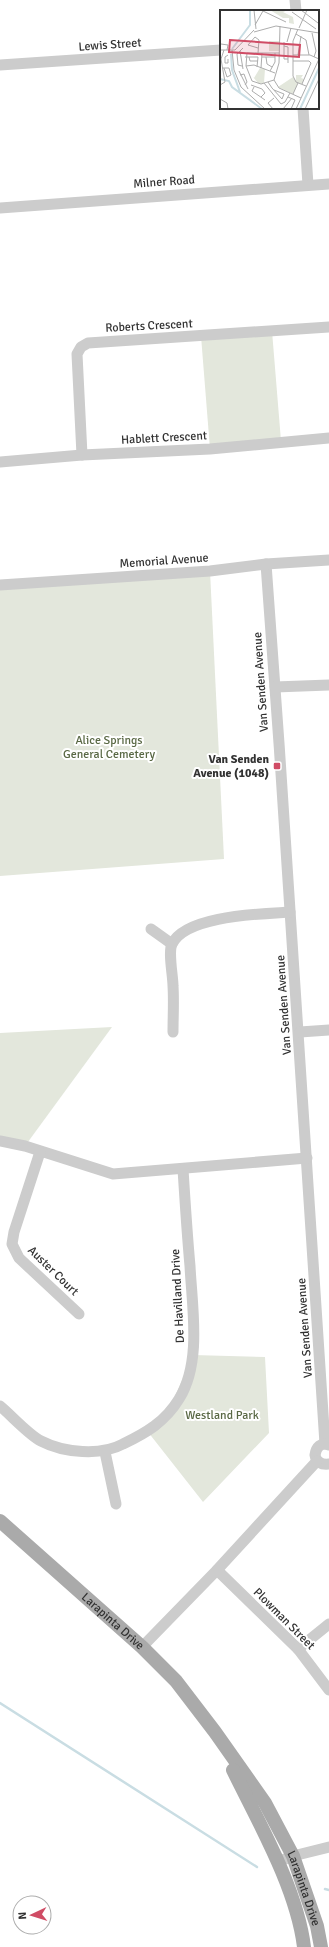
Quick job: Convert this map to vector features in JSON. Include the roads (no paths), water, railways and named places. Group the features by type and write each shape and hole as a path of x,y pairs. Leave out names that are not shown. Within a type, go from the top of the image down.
{"main road":[{"name":"Larapinta Drive","path":"0,1521 142,1647 176,1681 215,1732 265,1803 293,1856 316,1926 321,1947"},
{"name":"Larapinta Drive","path":"215,1732 278,1862 303,1935 304,1947"}],"street":[{"path":"295,0 296,10"},
{"name":"Lewis Street","path":"0,65 220,50"},
{"path":"303,109 308,185"},
{"name":"Milner Road","path":"0,208 329,184"},
{"name":"Roberts Crescent","path":"82,455 77,354 81,347 88,343 329,327"},
{"name":"Hablett Crescent","path":"0,462 82,455 210,448 329,438"},
{"name":"Memorial Avenue","path":"0,585 210,571 266,564 329,560"},
{"name":"Van Senden Avenue","path":"266,564 290,912 300,1032 306,1158 327,1444"},
{"path":"275,687 329,685"},
{"path":"173,1032 172,944 180,935 196,926 227,917 290,912"},
{"path":"151,929 172,944"},
{"path":"300,1032 329,1030"},
{"path":"0,1140 113,1174 306,1158"},
{"name":"Auster Court","path":"40,1152 14,1232 12,1244 19,1258 79,1314"},
{"name":"De Havilland Drive","path":"0,1406 40,1441 58,1448 89,1452 105,1452 116,1448 148,1432 166,1417 179,1399 193,1355 194,1324 183,1169"},
{"path":"327,1444 321,1444 315,1450 314,1455 317,1461 324,1464 329,1464"},
{"path":"105,1452 116,1504"},
{"path":"142,1647 217,1570 317,1461"},
{"name":"Plowman Street","path":"217,1570 298,1649 329,1690"},
{"path":"298,1649 329,1624"},
{"path":"278,1862 293,1856 329,1847"}],"waterway":[{"path":"0,1703 257,1867"},
{"path":"325,1889 329,1890"}],"place":[{"name":"Van Senden Avenue (1048)","path":"277,766"}],"park label":[{"name":"Alice Springs General Cemetery","path":"109,747"},
{"name":"Westland Park","path":"222,1415"}]}
